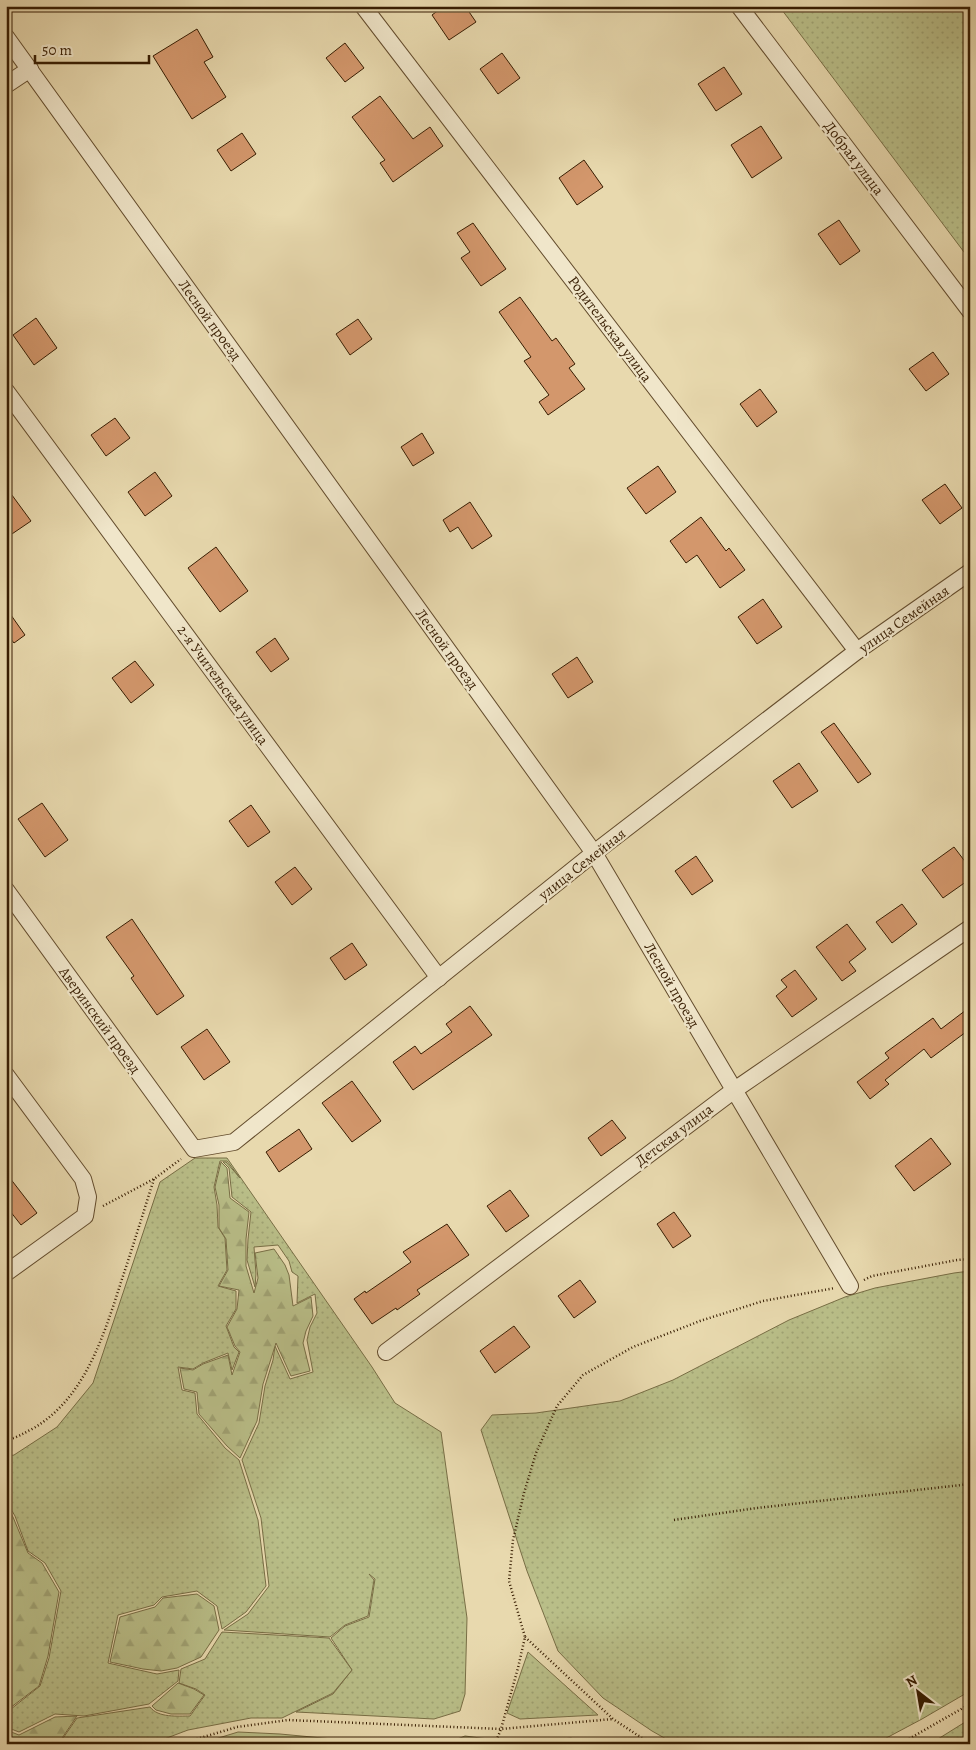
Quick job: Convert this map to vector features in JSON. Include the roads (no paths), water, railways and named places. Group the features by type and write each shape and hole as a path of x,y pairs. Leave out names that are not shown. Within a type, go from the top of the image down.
{"street":[{"name":"Родительская улица","path":"363,6 857,651"},
{"name":"Добрая улица","path":"739,6 970,311"},
{"name":"Лесной проезд","path":"6,37 594,853 850,1286"},
{"path":"6,85 30,69"},
{"name":"2-я Учительская улица","path":"6,391 439,978"},
{"name":"улица Семейная","path":"194,1148 234,1142 594,853 857,651 970,572"},
{"name":"Аверинский проезд","path":"6,890 194,1148"},
{"name":"Детская улица","path":"386,1352 733,1091 970,928"},
{"path":"6,1075 83,1178 88,1197 85,1216 6,1274"}]}
